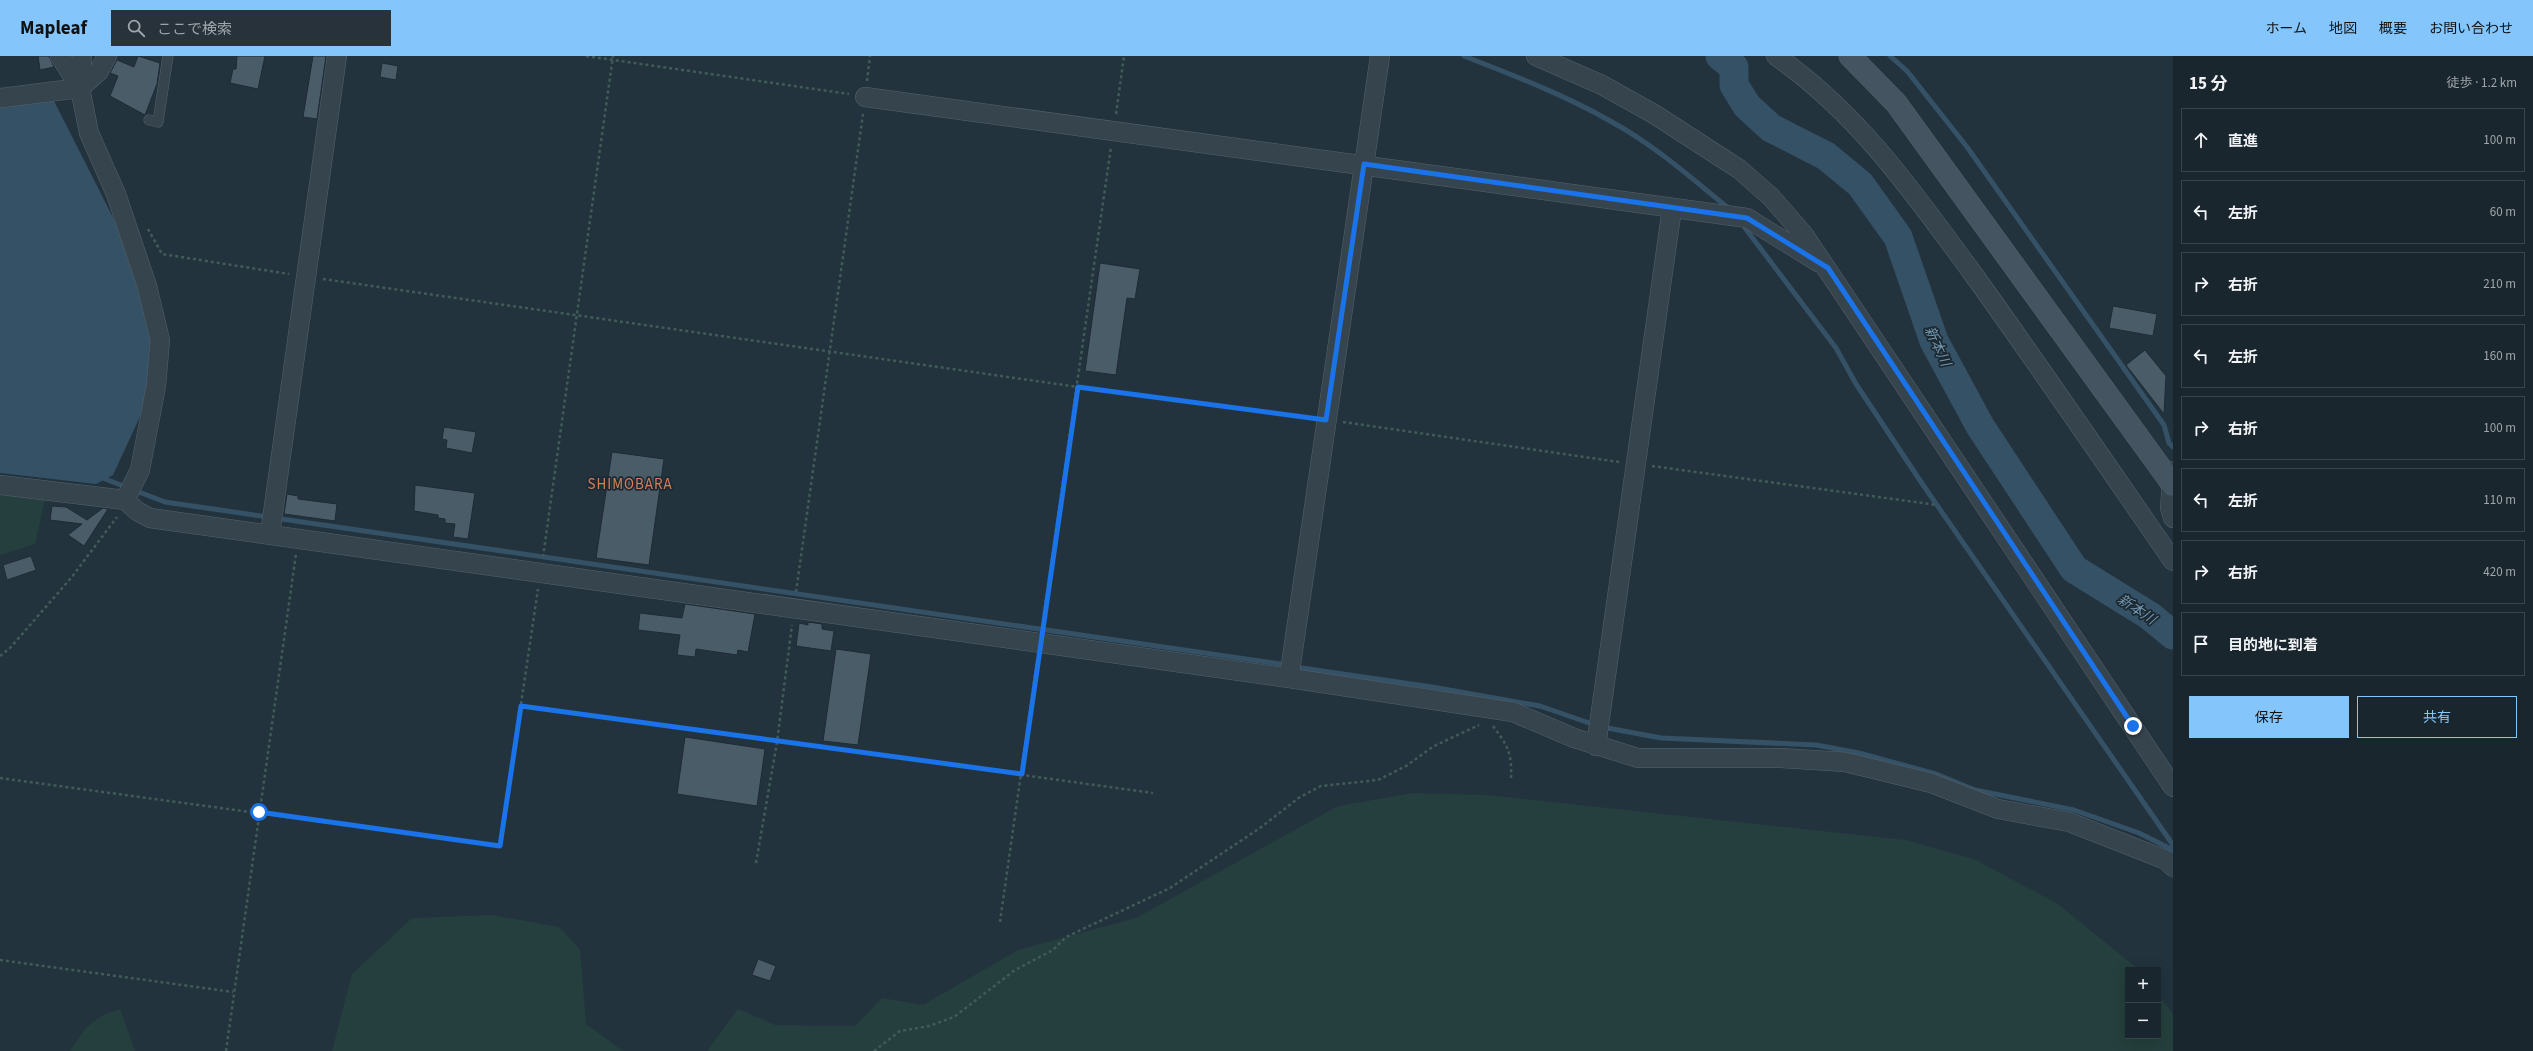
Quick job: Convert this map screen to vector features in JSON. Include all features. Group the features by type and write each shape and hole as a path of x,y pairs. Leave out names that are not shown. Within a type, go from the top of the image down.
{"street":[{"path":"60,56 80,88"},
{"path":"82,56 80,88 89,133 116,194 147,286 160,340 156,386 140,470 125,500"},
{"path":"0,98 80,88 98,71 107,56"},
{"path":"270,534 337,56"},
{"path":"1289,678 1380,56"},
{"path":"1536,56 1602,85 1654,114 1739,169 1771,198 1804,235 1828,268 2173,787"},
{"path":"1776,56 1846,112 1896,169 1988,295 2173,561"},
{"path":"1850,56 1896,103 2172,480 2170,508 2173,518"},
{"path":"865,96 1747,218 1828,268"},
{"path":"1596,746 1672,208"},
{"path":"0,485 125,500 137,511 150,518 1289,678 1486,714 1513,712 1596,746 1638,758 1781,758 1845,762 1931,783 1998,809 2069,822 2166,860 2173,867"}],"lane":[{"path":"149,120 158,122 168,56"}],"path":[{"path":"586,56 612,58 865,96"},
{"path":"756,863 777,742 870,56"},
{"path":"1000,922 1078,387 1124,56"},
{"path":"0,778 259,812 500,846 541,572 612,58"},
{"path":"146,225 162,254 306,277 576,314 1078,387 1938,505"},
{"path":"0,656 10,648 71,578 117,518 125,500"},
{"path":"226,1051 233,992 298,538"},
{"path":"521,706 1153,793"},
{"path":"874,1051 900,1031 929,1026 954,1017 1015,970 1052,950 1066,937 1170,888 1260,828 1300,797 1321,786 1378,780 1406,766 1434,746 1486,714 1508,746 1511,761 1511,778"},
{"path":"0,960 233,992"}],"green space":[{"path":"0,494 45,499 35,544 0,555"},
{"path":"1413,793 1487,795 1906,840 1974,859 2058,904 2136,967 2125,967 2125,1039 2161,1039 2161,998 2173,1014 2173,1051 707,1051 738,1009 775,1025 855,1026 882,998 923,1005 1018,950 1136,918 1338,806"},
{"path":"492,915 559,927 580,949 586,1024 623,1051 332,1051 352,974 412,918"},
{"path":"120,1009 135,1051 70,1051 90,1024 110,1012"}],"water":[{"path":"52,97 132,255 154,342 143,410 113,475 96,484 0,473 0,105"}],"building":[{"path":"38,56 49,56 54,67 40,70"},
{"path":"138,56 160,63 157,84 145,115 110,96 118,76 110,73 117,60 134,67"},
{"path":"237,56 265,56 258,89 230,83 233,69 236,69"},
{"path":"313,56 326,56 317,119 303,117"},
{"path":"382,63 398,66 396,80 380,77"},
{"path":"1100,263 1140,269 1135,299 1127,298 1116,375 1085,371"},
{"path":"2113,306 2157,314 2153,336 2109,328"},
{"path":"2145,350 2166,376 2164,414 2126,365"},
{"path":"444,427 476,432 472,453 446,448 447,440 442,439"},
{"path":"612,452 664,459 649,565 596,558"},
{"path":"415,485 475,493 468,539 453,537 455,524 445,523 445,519 438,518 438,515 414,511"},
{"path":"287,494 298,496 298,499 337,504 335,521 284,514"},
{"path":"52,506 66,507 87,520 103,508 108,509 84,546 68,535 82,524 50,520"},
{"path":"31,556 36,570 7,580 3,565"},
{"path":"685,604 755,614 748,652 738,650 737,655 696,649 695,657 677,655 680,635 638,630 640,613 682,618"},
{"path":"808,622 822,624 822,629 834,631 831,651 796,646 799,623 808,625"},
{"path":"836,649 871,654 858,745 823,741"},
{"path":"685,737 765,749 757,806 677,794"},
{"path":"758,959 776,966 770,981 752,975"}],"waterway":[{"path":"1464,56 1558,95 1612,122 1657,151 1727,207"},
{"name":"新本川","path":"1720,56 1734,67 1734,85 1747,106 1771,128 1826,156 1860,184 1898,237 1934,341 1980,426 2074,569 2150,616 2173,635"},
{"path":"1890,56 1907,71 1967,147 2164,425 2169,443 2173,447"},
{"path":"1745,228 1836,348 1856,384 1923,485 2173,845"},
{"path":"100,477 165,502 1287,665"},
{"path":"1295,667 1432,687 1540,706 1595,725"},
{"path":"1602,727 1661,738 1816,745 1859,753 1936,774 1975,790 2074,810 2139,833 2173,850"}],"district":[{"name":"SHIMOBARA","path":"630,484"}],"route":[{"path":"259,812 500,846 521,706 777,742 1022,774 1078,387 1326,420 1364,164 1747,218 1782,238 1828,268 2133,726"}]}
